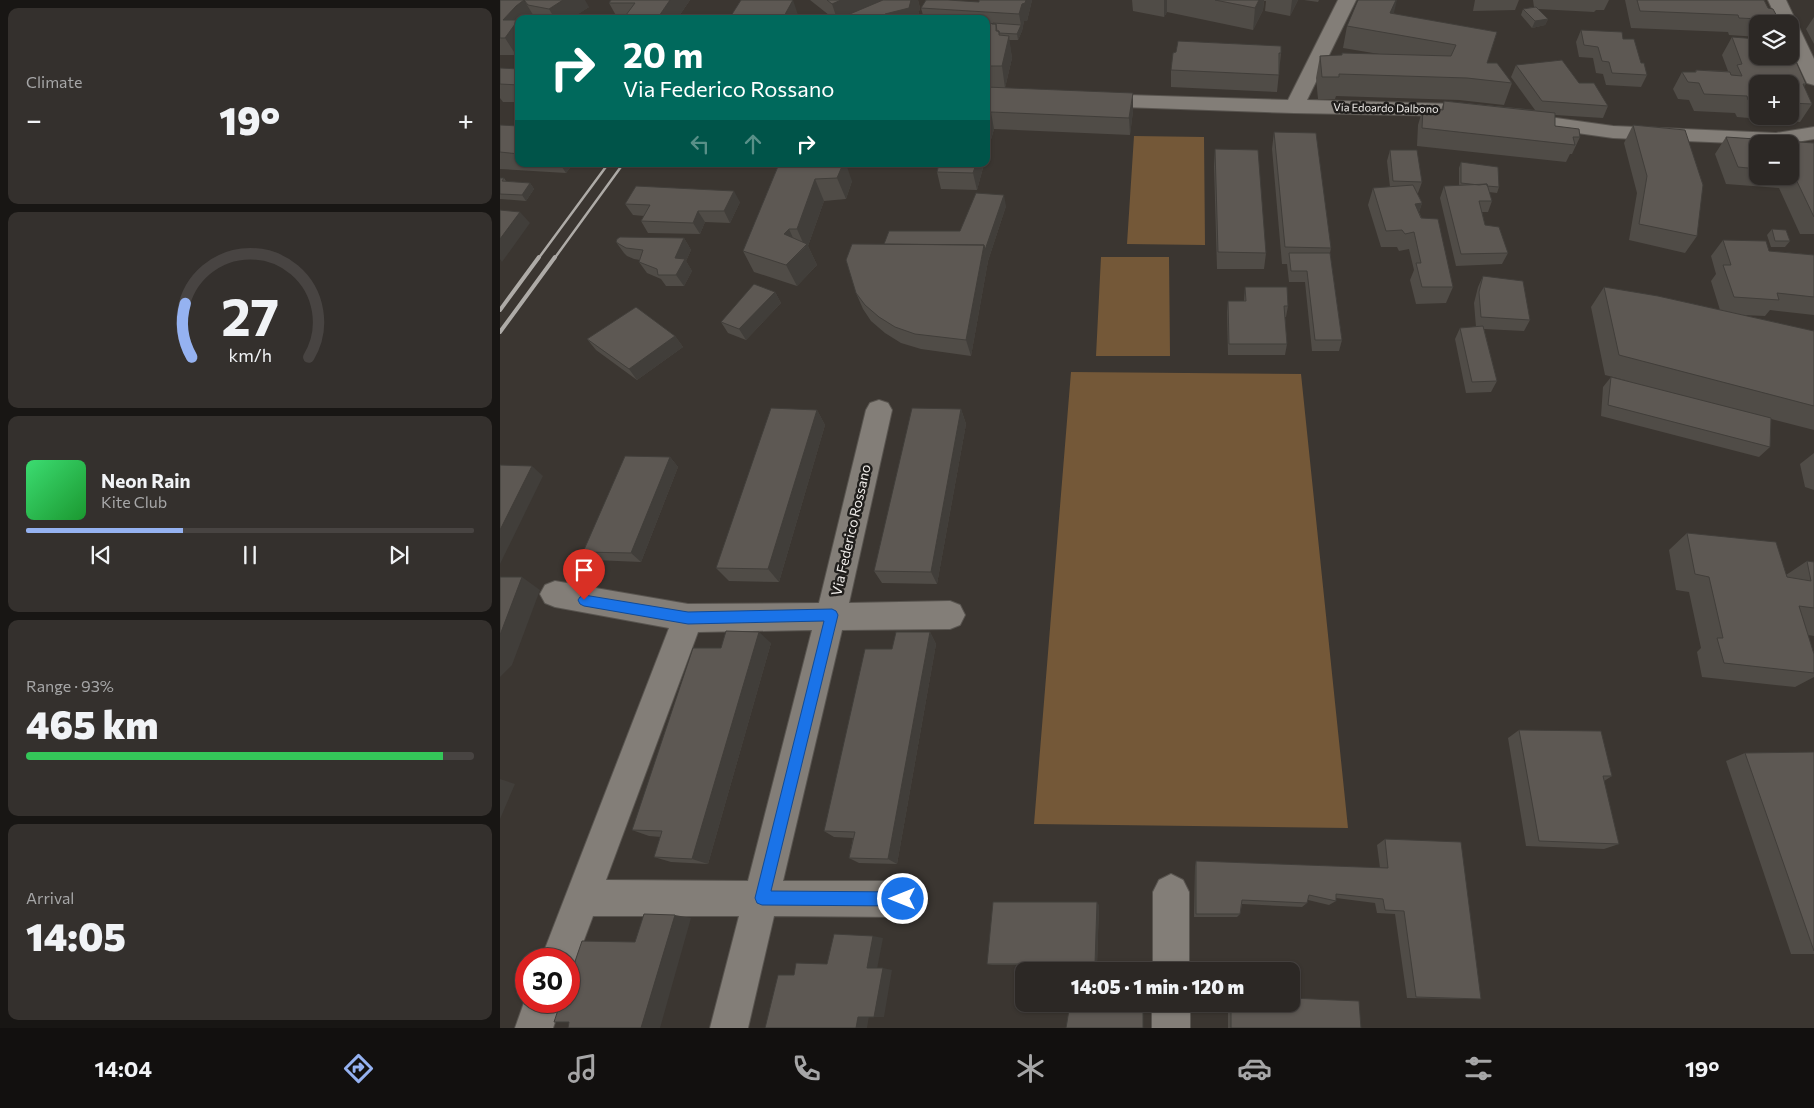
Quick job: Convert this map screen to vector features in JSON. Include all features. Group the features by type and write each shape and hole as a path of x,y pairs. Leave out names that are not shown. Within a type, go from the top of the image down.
{"street":[{"path":"1294,107 1347,0"},
{"path":"1777,0 1784,15"},
{"path":"1799,47 1814,79"},
{"name":"Via Edoardo Dalbono","path":"1076,100 1456,110 1613,132 1776,140 1814,133"},
{"name":"Via Federico Rossano","path":"729,1028 832,615 879,410"},
{"path":"555,594 688,618 950,615"},
{"path":"563,948 688,618"},
{"path":"1171,892 1171,962"},
{"path":"582,898 903,899"},
{"path":"1171,1012 1172,1028"},
{"path":"534,1028 540,1013"}],"shaded area":[{"path":"1134,136 1204,137 1205,245 1127,244"},
{"path":"1101,257 1169,257 1170,356 1096,356"},
{"path":"1071,372 1301,374 1348,828 1034,824"}],"building":[{"path":"500,0 524,0 503,20 515,20 515,24 505,38 500,38"},
{"path":"524,0 563,0 549,9 528,5"},
{"path":"611,0 670,0 660,15 626,15 635,3 609,3"},
{"path":"741,0 793,0 785,15 732,15"},
{"path":"827,0 841,0 832,4"},
{"path":"883,0 911,0 909,8 884,15 847,15"},
{"path":"926,0 979,2 979,0 1026,0 1022,4 1019,14 921,8"},
{"path":"1215,0 1259,0 1255,8"},
{"path":"1358,0 1396,0 1390,13 1497,32 1487,63 1497,63 1512,83 1467,78 1339,74 1339,77 1322,77 1320,56 1342,55 1342,53 1451,56 1456,45 1347,26"},
{"path":"1637,0 1764,0 1768,8 1773,9 1776,15 1749,15 1749,18 1739,18 1738,15 1640,11"},
{"path":"1536,7 1548,19 1535,21 1523,9"},
{"path":"990,23 996,24 996,31 999,31 999,35 1009,36 1002,66 990,66"},
{"path":"993,23 1021,25 1017,34 999,33 996,24"},
{"path":"1581,30 1622,32 1623,39 1634,39 1641,63 1644,63 1647,75 1612,73 1609,62 1602,61 1598,47 1584,45"},
{"path":"1732,37 1749,38 1749,65 1798,65 1812,104 1799,103 1799,75 1749,75 1748,100 1747,96 1704,94 1699,83 1688,82 1682,72 1696,72 1696,70 1730,72 1731,75 1742,76 1737,65 1742,64"},
{"path":"1178,41 1281,46 1281,53 1279,53 1279,75 1171,70 1173,53 1176,52"},
{"path":"1562,60 1579,83 1594,83 1608,106 1542,101 1516,65"},
{"path":"500,68 515,69 515,85 500,84"},
{"path":"990,87 1133,93 1129,118 991,112 990,115"},
{"path":"1444,101 1555,113 1555,126 1579,129 1580,137 1573,137 1575,145 1422,128 1423,108 1443,110"},
{"path":"500,125 515,126 515,154 500,152"},
{"path":"1633,125 1685,130 1703,185 1697,236 1639,224 1647,176"},
{"path":"1274,132 1316,133 1331,248 1285,247"},
{"path":"1726,137 1749,139 1749,168 1738,167"},
{"path":"1799,142 1814,143 1814,217 1799,185"},
{"path":"1215,149 1258,150 1266,253 1218,252"},
{"path":"1390,150 1417,150 1422,182 1393,181"},
{"path":"1461,162 1498,167 1499,187 1487,186 1487,184 1461,183"},
{"path":"778,167 842,167 837,178 815,179 797,229 789,229 784,234 807,244 786,265 743,251"},
{"path":"938,167 975,167 973,173 937,172"},
{"path":"500,178 504,178 502,181 530,183 522,195 500,194"},
{"path":"1487,184 1492,201 1479,201 1485,225 1499,227 1508,253 1461,254 1444,186"},
{"path":"1413,185 1422,203 1415,204 1421,218 1438,219 1453,287 1422,287 1416,263 1421,263 1414,232 1405,234 1402,230 1386,231 1373,188"},
{"path":"636,186 734,191 724,211 698,211 693,223 641,221 650,205 625,204"},
{"path":"976,193 1004,195 985,250 984,245 884,244 889,231 960,231"},
{"path":"500,210 520,212 500,239"},
{"path":"1772,229 1786,230 1790,241 1775,241"},
{"path":"620,237 684,238 675,258 685,259 676,275 658,275 657,269 639,262 643,250 626,248 616,242"},
{"path":"1723,240 1766,241 1769,251 1814,255 1814,297 1777,293 1779,300 1734,297 1723,265 1731,265"},
{"path":"852,244 984,245 966,340 915,334 895,327 879,317 865,305 856,293 846,260"},
{"path":"1289,253 1330,253 1342,340 1315,340 1307,271 1291,271"},
{"path":"1483,276 1523,281 1530,320 1481,317 1479,292"},
{"path":"754,284 775,292 739,329 721,322"},
{"path":"1245,287 1287,287 1288,306 1284,306 1287,344 1229,344 1228,301 1246,301"},
{"path":"1604,287 1658,296 1814,331 1814,406 1619,355"},
{"path":"636,307 675,336 629,369 587,339"},
{"path":"1483,326 1497,381 1472,382 1460,328"},
{"path":"1611,377 1771,418 1770,447 1608,405"},
{"path":"771,408 817,410 768,569 716,568"},
{"path":"912,408 961,409 931,572 874,571"},
{"path":"625,456 670,457 631,553 583,552"},
{"path":"500,465 532,466 500,530"},
{"path":"1687,533 1776,542 1787,577 1811,581 1807,561 1814,562 1814,608 1799,606 1814,654 1814,673 1724,663 1717,638 1723,638 1709,577 1695,574"},
{"path":"500,577 522,577 500,635"},
{"path":"726,631 759,632 692,859 654,857 662,831 632,830 693,648 721,648"},
{"path":"896,632 930,632 888,859 849,858 855,832 824,831 865,649 892,649"},
{"path":"1519,730 1601,731 1612,776 1603,776 1619,844 1539,841"},
{"path":"1814,752 1814,951 1745,753"},
{"path":"1385,839 1461,842 1481,999 1416,997 1404,911 1385,910 1383,899 1336,894 1336,901 1309,895 1307,903 1242,900 1240,914 1196,914 1196,861 1388,868"},
{"path":"993,902 1097,902 1095,962 987,964"},
{"path":"644,914 675,915 641,1028 568,1028 569,1022 554,1022 557,1013 580,1013 580,948 582,941 635,942"},
{"path":"834,934 873,936 867,968 883,968 874,1017 858,1017 856,1028 765,1028 778,975 794,975 796,963 827,964"},
{"path":"1300,998 1359,1001 1361,1028 1231,1028 1231,1012 1300,1012"},
{"path":"1069,1012 1143,1012 1143,1028 1066,1028"}],"railway":[{"path":"538,259 606,167"},
{"path":"554,259 621,167"},
{"path":"500,310 539,257"},
{"path":"500,332 555,257"}],"route":[{"path":"584,600 688,618 832,615 762,898 903,899"}]}
